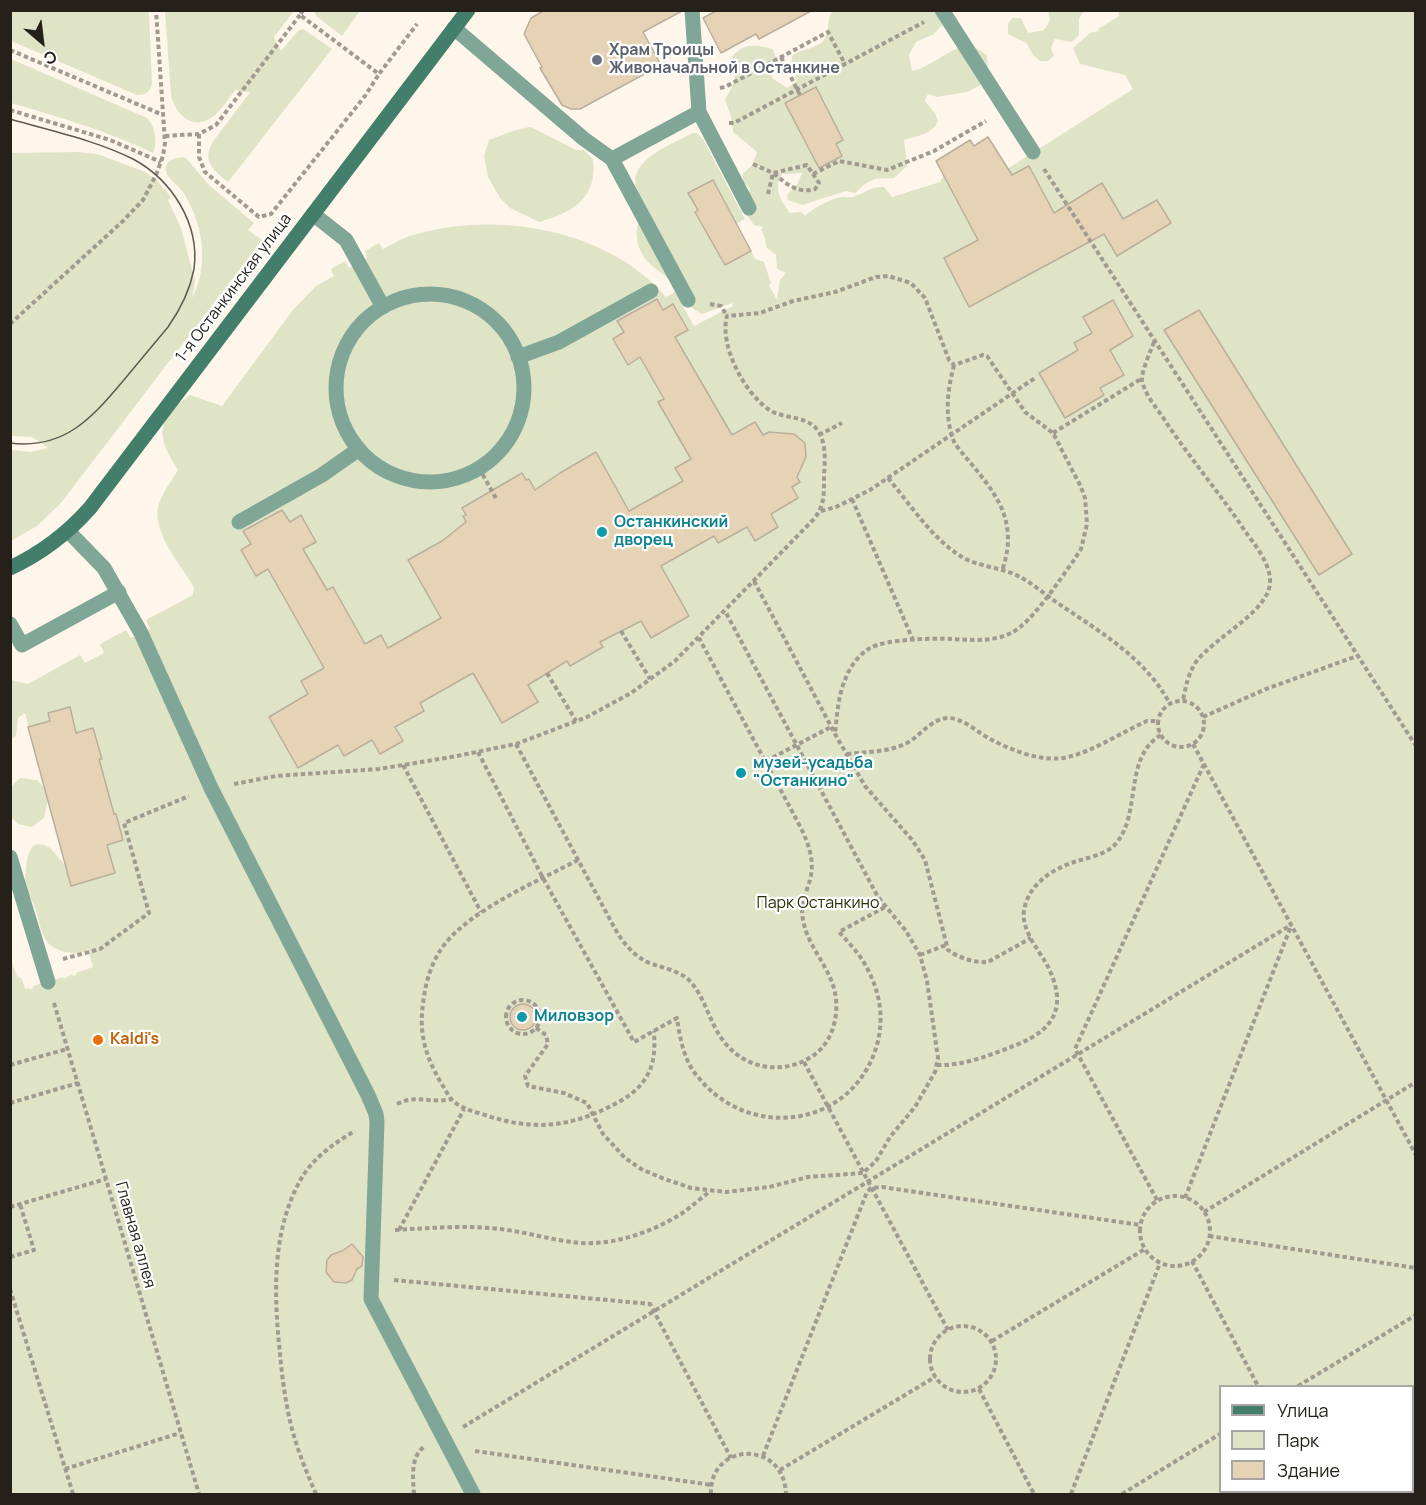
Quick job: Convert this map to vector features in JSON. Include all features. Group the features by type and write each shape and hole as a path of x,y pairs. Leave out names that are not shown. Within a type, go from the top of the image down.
{"street":[{"name":"1-я Останкинская улица","path":"10,568 41,552 68,531 97,498 468,10"}],"lane":[{"path":"692,10 701,117 749,208"},
{"path":"942,11 1034,152"},
{"path":"454,28 584,139 612,159 688,300"},
{"path":"612,159 701,117"},
{"path":"313,214 346,240 383,307"},
{"path":"518,357 559,342 651,291"},
{"path":"423,294 452,296 485,312 510,338 524,380 524,395 517,424 501,448 479,468 459,477 437,482 408,479 381,468 358,449 350,437 339,410 336,395 339,366 343,352 358,327 383,307 408,296 423,294"},
{"path":"239,522 322,475 358,449"},
{"path":"68,531 104,568 141,633 211,788 368,1095 376,1118 375,1232 371,1299 473,1494"},
{"path":"10,624 22,645 119,592"},
{"path":"10,857 48,982"}],"path":[{"path":"10,324 136,207 149,191 161,162 165,136 156,10"},
{"path":"165,136 199,135 216,125 303,10"},
{"path":"701,117 735,123 942,11"},
{"path":"300,15 379,74"},
{"path":"199,135 199,157 206,172 259,217 272,214 417,24"},
{"path":"697,90 725,87 828,32 845,64"},
{"path":"10,50 163,115"},
{"path":"781,57 800,95"},
{"path":"10,110 110,141 161,162"},
{"path":"813,174 839,161 887,170 934,152 1006,110"},
{"path":"717,147 773,173 788,185 805,192 815,189 819,183 807,165 773,173"},
{"path":"1034,152 1416,746"},
{"path":"43,966 100,949 149,913 124,823 211,788 276,776 353,772 404,765 516,744 576,721 616,702 675,662 821,511 824,502 825,457 824,445 819,435 808,423 767,409 743,381 730,355 724,327 727,316 760,313 793,301 835,292 876,277 900,279 911,283 925,298 949,360 954,365"},
{"path":"1155,341 1142,379 1146,392 1250,538 1262,557 1270,577 1267,595 1260,605 1217,640 1197,662 1187,680 1183,700"},
{"path":"835,734 844,682 856,661 871,647 913,640 941,638 980,640 1001,637 1018,629 1047,596 1081,549 1087,524 1085,498 1053,433 1025,412 987,356 983,355 954,365"},
{"path":"954,365 947,404 951,434 1003,510 1008,526 1008,542 1007,556 1002,571"},
{"path":"821,511 828,510 870,490 1035,378"},
{"path":"1053,433 1142,379"},
{"path":"819,435 842,423"},
{"path":"479,468 497,500"},
{"path":"888,478 934,534 956,554 980,566 1019,577 1100,632 1144,667 1158,683 1170,704"},
{"path":"852,499 913,640"},
{"path":"754,581 831,727 870,795 914,841 926,860 946,945 955,955 981,963 995,959 1031,938"},
{"path":"536,1028 546,1035 548,1044 525,1076 528,1086 564,1093 587,1104 598,1127 612,1145 641,1169 691,1188 710,1191 750,1190 808,1177 863,1173 876,1161 890,1137 908,1116 935,1072 938,1058 936,1042 927,981 920,955 906,931 878,897 725,611"},
{"path":"621,631 650,679"},
{"path":"516,744 621,940 641,959 677,972 687,979 701,998 723,1040 732,1050 751,1063 763,1067 790,1067 804,1062 827,1042 836,1018 836,996 833,982 810,940 802,918 812,869 807,842 699,638"},
{"path":"1203,717 1266,689 1357,656"},
{"path":"547,674 576,721"},
{"path":"1183,700 1195,705 1203,717 1204,730 1193,744 1184,747 1167,742 1161,735 1158,721 1163,710 1170,704 1183,700"},
{"path":"847,754 893,748 912,741 940,719 950,718 1009,747 1048,758 1060,758 1078,754 1147,721 1158,721"},
{"path":"766,761 831,727"},
{"path":"937,1065 951,1066 1013,1046 1042,1031 1053,1019 1057,1006 1054,979 1025,925 1024,911 1029,894 1040,880 1057,868 1106,851 1117,843 1130,813 1135,778 1140,762 1152,741 1161,735"},
{"path":"1193,744 1416,1155"},
{"path":"478,752 543,878 634,1042 677,1018 682,1047 697,1077 725,1102 741,1110 762,1117 781,1119 797,1117 828,1107 853,1088 863,1075 873,1058 878,1042 881,1025 878,995 859,955 838,932 885,907"},
{"path":"1157,1200 1075,1049 1204,764"},
{"path":"404,765 481,912"},
{"path":"578,860 481,912 445,944 435,959 425,987 422,1019 424,1047 429,1062 451,1100 464,1109 509,1123 559,1124 593,1115 626,1098 638,1088 654,1059 654,1031"},
{"path":"414,1494 414,1461 420,1449 445,1440 1291,925"},
{"path":"1185,1198 1291,925"},
{"path":"920,955 946,945"},
{"name":"Главная аллея","path":"48,982 199,1494"},
{"path":"526,1000 535,1006 540,1015 536,1028 524,1035 510,1029 505,1019 511,1004 515,1001 526,1000"},
{"path":"10,1065 67,1049"},
{"path":"804,1062 948,1330"},
{"path":"1204,1212 1416,1082"},
{"path":"10,1102 78,1083"},
{"path":"316,1494 302,1458 286,1401 276,1314 277,1256 286,1214 302,1178 328,1148 409,1099 451,1100"},
{"path":"399,1230 464,1109"},
{"path":"10,1207 106,1179"},
{"path":"763,1456 867,1192 871,1188 882,1187 1140,1225"},
{"path":"375,1232 452,1227 498,1229 582,1243 601,1242 632,1236 662,1224 681,1214 710,1191"},
{"path":"1167,1196 1185,1198 1199,1206 1204,1212 1209,1224 1207,1245 1192,1261 1182,1265 1160,1263 1144,1249 1140,1237 1140,1225 1149,1207 1157,1200 1167,1196"},
{"path":"10,1257 34,1250 20,1204"},
{"path":"1209,1236 1416,1268"},
{"path":"992,1341 1144,1249"},
{"path":"1192,1261 1257,1385"},
{"path":"1071,1494 1160,1263"},
{"path":"372,1278 650,1304 731,1458"},
{"path":"10,1289 73,1494"},
{"path":"1301,1385 1416,1315"},
{"path":"960,1326 972,1327 983,1332 992,1341 997,1362 988,1383 979,1389 967,1393 955,1392 944,1387 935,1377 930,1356 939,1336 948,1330 960,1326"},
{"path":"780,1470 935,1377"},
{"path":"979,1389 1034,1494"},
{"path":"65,1468 180,1433"},
{"path":"1122,1494 1219,1435"},
{"path":"445,1440 712,1485"},
{"path":"711,1494 714,1476 720,1466 740,1454 752,1454 763,1456 780,1470 785,1482 786,1494"}],"green space":[{"path":"314,10 360,11 342,36 316,16"},
{"name":"Парк Останкино","path":"940,10 944,23 934,34 916,42 909,55 912,71 964,46 977,48 987,55 988,69 979,86 967,92 937,97 928,94 925,101 935,113 938,121 928,132 904,140 907,166 894,178 875,179 866,183 855,193 846,191 802,205 788,200 787,195 798,183 802,173 782,174 778,185 781,199 790,213 801,212 805,216 830,201 841,197 856,196 874,188 884,187 892,197 940,182 950,165 982,185 1133,89 1125,75 1080,64 1073,48 1090,33 1099,31 1098,29 1119,16 1118,11 1415,11 1415,1494 11,1494 10,957 25,989 63,977 64,979 93,967 88,949 75,954 57,949 46,940 32,901 24,890 28,857 35,845 41,844 50,848 66,866 48,800 44,818 32,827 18,824 11,817 11,787 20,778 37,780 44,787 25,713 18,718 16,736 11,740 11,680 28,684 80,655 85,663 104,653 100,644 126,630 131,638 150,629 146,620 193,595 194,587 169,549 158,518 161,498 178,470 163,438 165,420 170,412 190,395 222,406 292,311 316,286 334,276 331,269 345,261 349,268 367,258 365,251 379,243 383,249 407,237 440,229 475,225 511,225 581,240 613,255 641,273 666,297 675,292 694,326 733,306 732,303 702,314 696,311 674,284 644,257 638,243 637,228 647,208 635,181 642,165 658,151 697,133 703,139 745,219 736,224 713,180 689,193 694,204 705,208 751,251 755,259 764,262 771,283 769,285 777,300 780,280 786,273 777,269 776,255 766,247 761,229 763,227 754,225 742,209 750,189 743,181 743,174 752,165 757,152 733,132 725,99 734,79 735,69 732,57 741,49 751,46 773,49 776,58 772,78 787,88 797,81 791,67 792,56 823,42 832,11"},
{"path":"10,11 147,11 149,13 152,83 149,91 137,95 11,41"},
{"path":"165,11 294,11 274,37 281,51 298,31 303,29 332,49 228,182 211,165 209,149 250,92 241,92 236,89 221,109 208,120 194,122 187,120 177,110 171,95"},
{"path":"1048,11 1084,11 1079,19 1079,35 1072,42 1055,39 1051,48 1054,56 1048,61 1040,61 1026,43 1008,34 1008,24 1012,18 1021,18 1028,33 1044,30 1050,21"},
{"path":"11,59 147,118 155,134 153,153 101,131 11,103"},
{"path":"531,127 576,150 584,150 593,159 593,173 587,194 580,202 562,214 539,222 510,208 500,198 488,177 484,156 489,140 515,130"},
{"path":"11,153 97,154 143,171 157,180 171,197 168,200 181,228 195,281 192,298 201,272 202,244 190,204 167,174 166,167 169,162 176,158 186,158 209,185 254,223 248,230 262,240 61,503 37,526 11,541 11,450 31,452 48,448 32,437 11,436"}],"building":[{"name":"Храм Троицы Живоначальной в Останкине","path":"545,10 682,11 643,32 661,65 580,109 571,109 562,105 540,68 542,67 524,34 531,18"},
{"path":"718,10 813,10 759,39 756,34 721,53 703,18"},
{"path":"816,87 843,140 836,144 842,156 819,168 785,103"},
{"path":"988,137 1012,175 1029,166 1054,213 1102,183 1123,219 1157,200 1171,223 1117,256 1104,234 969,307 944,258 978,240 936,161 970,140 974,146"},
{"path":"713,180 751,251 725,265 695,212 698,210 688,193"},
{"name":"Останкинский дворец","path":"657,299 663,310 673,304 688,330 675,337 732,435 755,422 763,435 769,432 794,434 805,443 806,457 797,477 800,482 792,487 798,498 771,514 778,527 755,541 747,527 718,543 714,536 661,566 689,616 651,638 641,621 600,642 603,647 570,666 567,661 528,685 538,702 502,723 473,673 420,703 424,711 395,727 403,741 380,754 372,740 344,756 338,745 298,768 269,717 308,694 301,681 324,668 268,569 256,576 241,550 251,544 243,531 282,510 290,522 301,515 316,542 303,549 327,590 333,587 365,644 381,635 388,648 441,618 408,560 442,541 466,522 463,516 466,515 462,508 522,473 526,480 529,479 535,490 596,452 629,511 683,481 675,468 691,459 658,402 664,399 640,357 628,365 613,339 624,332 617,321"},
{"path":"1113,300 1133,336 1110,350 1124,375 1100,388 1104,395 1065,418 1039,373 1078,350 1074,343 1092,333 1083,317"},
{"path":"1199,310 1352,554 1319,575 1164,330"},
{"path":"70,707 76,733 93,728 102,759 99,759 123,840 107,845 115,873 71,886 28,727 50,721 48,713"},
{"name":"Миловзор","path":"523,1004 532,1008 536,1017 532,1026 523,1030 514,1026 510,1017 514,1008"},
{"path":"352,1244 363,1257 362,1266 357,1269 352,1280 346,1283 334,1282 326,1272 327,1260 331,1255"}],"tram line":[{"path":"10,119 104,146 147,168 171,191 180,205 188,220 195,252 192,277 177,314 100,407 88,419 61,436 29,444 10,443"}],"place":[{"name":"Храм Троицы Живоначальной в Останкине","path":"597,60"},
{"name":"Останкинский дворец","path":"602,532"},
{"name":"музей-усадьба \"Останкино\"","path":"741,773"},
{"name":"Миловзор","path":"522,1017"},
{"name":"Kaldi's","path":"98,1040"}]}
